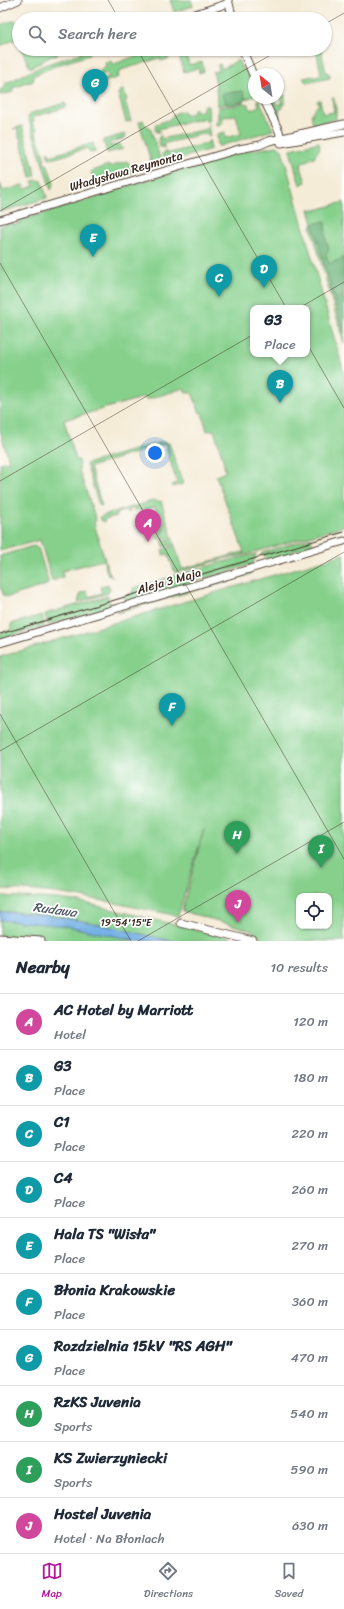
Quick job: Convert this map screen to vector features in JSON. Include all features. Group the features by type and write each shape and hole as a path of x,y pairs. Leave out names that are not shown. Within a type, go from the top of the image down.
{"street":[{"path":"0,8 18,0"},
{"path":"199,12 229,1 232,12"},
{"path":"245,56 250,68"},
{"path":"266,104 282,141"},
{"name":"Władysława Reymonta","path":"0,220 239,149 269,145 282,141 342,124 343,132 282,141"},
{"name":"Aleja 3 Maja","path":"0,642 344,541"},
{"path":"181,923 253,941"},
{"path":"0,938 41,941"}],"green space":[{"path":"170,0 191,0 193,6 174,12"},
{"path":"12,21 12,41 0,46 0,25"},
{"path":"24,56 54,56 50,57 30,68"},
{"path":"72,56 86,56 57,65 33,76 34,80 32,82 22,83 22,85 12,88 13,92 0,95 0,90 5,87 4,84 44,65"},
{"path":"136,56 168,56 169,59 161,61 160,58 121,70 121,72 118,73 119,77 104,82 103,79 109,77 107,73 102,75 100,70 106,66 105,63 111,61 112,64"},
{"path":"179,56 190,56 187,57 189,65 202,62 204,71 199,73 198,68 184,72"},
{"path":"317,56 322,56 326,73 329,73 330,78 307,83 303,78 313,76 314,78 321,74"},
{"path":"238,60 243,71 246,69 248,74 248,99 235,104 217,105 216,84 213,72 219,70 217,65 220,64 222,69"},
{"path":"122,90 124,91 127,100 125,101 131,121 126,122 118,93"},
{"path":"243,91 246,100 235,104 227,105 221,94 223,92"},
{"path":"284,95 285,105 282,105 283,108 279,110 280,117 276,117 270,104 284,104"},
{"path":"332,98 334,98 336,119 313,124 311,114 313,115 312,112 319,104 317,101 320,100 323,114 334,112"},
{"path":"244,102 246,104 248,103 251,110 259,106 258,104 261,104 273,130 218,146 217,134 225,132 225,138 241,134 236,115 223,117 222,124 216,125 216,121 218,120 218,107 235,106"},
{"path":"65,103 67,107 33,117 34,121 32,122 37,129 36,133 45,159 43,160 45,164 47,164 54,183 51,190 28,117 32,113"},
{"path":"203,106 208,106 209,121 207,122 205,118 158,129 160,132 156,132 156,124 168,120 176,113 183,111 184,115 193,113 195,108 197,112 203,110"},
{"path":"143,120 145,125 151,130 161,164 149,166 152,165 139,122"},
{"path":"208,124 210,137 206,133 163,144 165,148 160,147 158,138 161,135 161,139 207,129"},
{"path":"22,126 36,176 31,177 21,143 22,139 20,139 17,128 13,129"},
{"path":"125,134 125,138 109,143 110,146 120,144 123,149 107,153 103,140"},
{"path":"209,140 211,149 165,163 162,154 166,151 166,154 208,143"},
{"path":"319,142 320,148 314,157 302,163 301,167 306,182 300,185 290,151 292,149"},
{"path":"93,143 95,152 90,153 88,148 52,159 49,158 47,152 49,152 50,156"},
{"path":"277,146 282,150 344,373 344,526 245,555 216,476 225,472 223,459 214,430 207,431 202,413 200,413 192,393 186,393 184,388 146,400 145,397 64,420 76,460 79,460 79,470 96,520 94,523 107,567 112,578 110,574 108,575 103,560 62,571 63,577 52,581 40,540 0,551 0,463 9,461 0,430 0,226 12,223 14,225 20,223 21,220 101,196 101,194 241,152"},
{"path":"127,161 132,173 111,177 96,183 94,182 91,172 108,165 109,167"},
{"path":"32,181 42,181 47,198 0,212 0,182 3,191 23,185 25,189 34,186"},
{"path":"344,202 344,344 311,226 313,224 309,209 316,210"},
{"path":"325,221 326,240 329,249 326,255 329,264 343,258 344,260 344,291 342,297 344,299 344,335 313,224"},
{"path":"161,442 169,443 183,484 173,487 172,485 177,483 165,444 90,467 102,506 99,505 86,464"},
{"path":"155,500 157,502 161,501 182,569 243,552 244,555 226,558 175,573 168,554 163,555 162,550 172,547 171,545 164,547 162,539 163,538 170,542 170,540 166,537 157,539 157,536 164,533 166,528 165,527 160,534 158,526 165,523 164,521 157,523 156,519 158,518 155,507 139,511 137,507 135,507 136,510 134,511 133,508 129,509 130,512 128,513 127,510 116,513 117,516 105,519 104,522 101,520 100,517 105,515"},
{"path":"311,538 313,545 290,552 290,554 269,560 261,553"},
{"path":"33,546 38,548 48,584 8,597 4,596 0,586 0,556"},
{"path":"256,554 253,564 127,602 124,596 133,592 133,588 226,561"},
{"path":"344,554 344,941 263,941 253,938 254,931 182,911 204,829 178,916 112,902 68,895 0,889 0,657"},
{"path":"251,571 251,574 117,613 116,612"},
{"path":"108,585 110,588 108,593 78,602 81,593 87,591 89,597 102,593 100,587"},
{"path":"108,596 111,607 48,625 45,614"},
{"path":"42,615 45,626 0,639 0,633 11,630 11,624"},
{"path":"0,896 58,899 81,902 243,941 170,941 61,917 20,912 0,912"},
{"path":"0,920 66,926 139,941 55,941 0,936"}],"water":[{"path":"0,912 77,920 174,941 139,941 66,926 0,920"}],"tram line":[{"path":"0,634 344,532"}],"place":[{"name":"Rozdzielnia 15kV \"RS AGH\"","path":"95,102"},
{"name":"Hala TS \"Wisła\"","path":"93,257"},
{"name":"C4","path":"264,288"},
{"name":"C1","path":"219,297"},
{"name":"G3","path":"280,403"},
{"name":"AC Hotel by Marriott","path":"148,542"},
{"name":"Błonia Krakowskie","path":"172,726"},
{"name":"RzKS Juvenia","path":"237,854"},
{"name":"KS Zwierzyniecki","path":"321,868"},
{"name":"Hostel Juvenia","path":"238,923"}],"water label":[{"name":"Rudawa","path":"55,909"}]}
